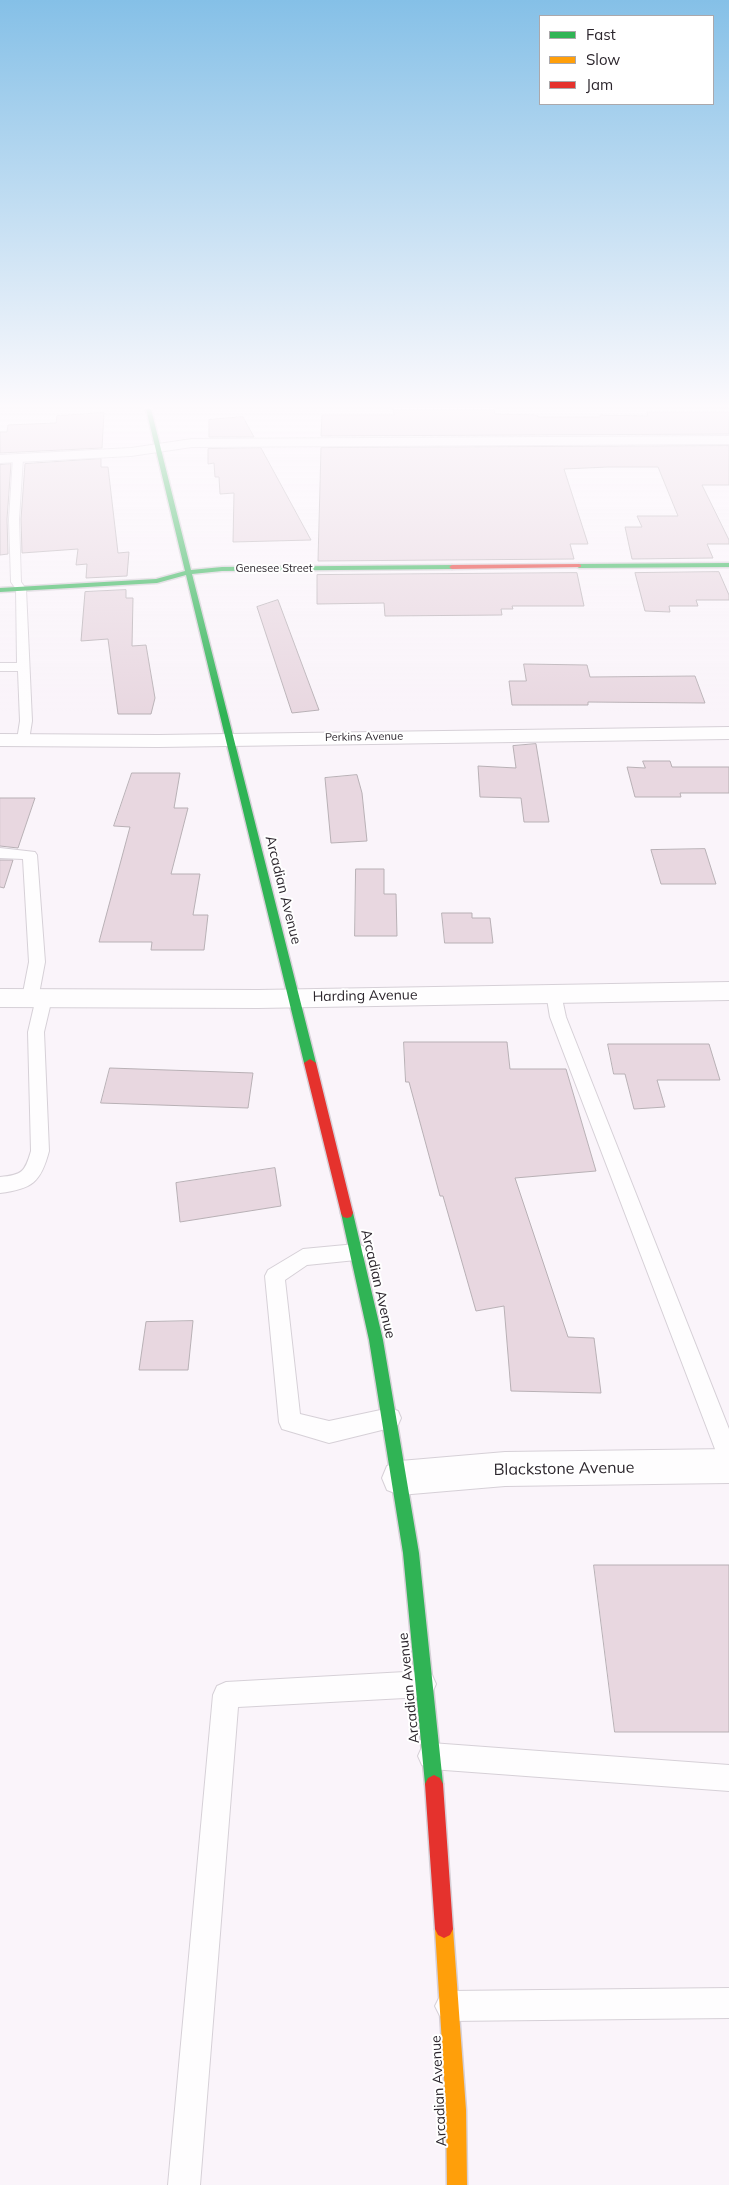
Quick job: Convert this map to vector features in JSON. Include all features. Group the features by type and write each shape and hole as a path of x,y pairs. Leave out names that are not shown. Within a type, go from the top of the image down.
{"main road":[{"name":"Arcadian Avenue","path":"173,511 356,1252 376,1340 390,1418 411,1553 438,1827 456,2110 457,2185"},
{"name":"Genesee Street","path":"0,590 157,581 187,572 222,569 729,565"}],"street":[{"name":"Perkins Avenue","path":"0,740 229,740 729,734"},
{"name":"Harding Avenue","path":"0,998 294,998 729,991"},
{"name":"Blackstone Avenue","path":"400,1478 505,1469 729,1466"}],"lane":[{"path":"15,511 16,582 21,589 26,721 23,740"},
{"path":"0,667 24,667"},
{"path":"0,853 30,856 33,872 37,962 36,1032 40,1150 36,1168 30,1179 19,1183 0,1185"},
{"path":"554,993 558,1017 729,1457"},
{"path":"356,1252 303,1257 275,1276 290,1422 329,1432 390,1418"},
{"path":"184,2185 226,1696 423,1684"},
{"path":"431,1756 729,1778"},
{"path":"449,2006 729,2003"}],"building":[{"path":"0,511 8,511 8,554 0,555"},
{"path":"22,511 113,511 118,553 129,552 127,576 86,578 87,564 76,565 78,549 22,553"},
{"path":"234,511 295,511 311,540 233,542"},
{"path":"319,511 577,511 588,544 570,544 574,559 318,561"},
{"path":"676,511 715,511 729,540 729,544 707,544 713,558 632,559 625,527 642,527 637,516 678,516"},
{"path":"719,572 729,595 729,600 696,600 698,606 669,606 670,612 645,611 635,573"},
{"path":"577,573 584,606 512,606 513,609 501,609 502,615 385,616 384,603 317,604 317,575"},
{"path":"126,590 126,598 133,598 132,646 146,645 155,698 151,714 118,714 108,639 81,641 85,592"},
{"path":"278,600 319,710 292,713 257,607"},
{"path":"524,664 587,665 590,677 695,676 705,703 588,702 588,705 512,705 509,681 526,681"},
{"path":"536,744 549,822 524,822 521,798 480,797 478,766 516,768 513,746"},
{"path":"643,761 670,761 672,767 729,767 729,793 680,793 681,797 635,797 627,767 645,768"},
{"path":"132,773 180,773 174,808 188,808 171,874 200,874 193,915 208,915 204,950 151,950 152,942 99,942 130,827 114,826"},
{"path":"357,775 362,793 367,841 331,843 325,778"},
{"path":"0,798 35,798 18,848 0,846"},
{"path":"705,849 716,884 661,884 651,850"},
{"path":"0,860 13,860 4,888 0,887"},
{"path":"356,869 384,869 384,894 396,894 397,936 355,936"},
{"path":"442,913 472,913 472,918 490,918 493,943 445,943"},
{"path":"404,1042 507,1042 510,1069 566,1069 596,1171 515,1178 568,1337 594,1338 601,1393 511,1391 504,1306 476,1311 443,1196 440,1196 409,1082 406,1082"},
{"path":"608,1044 709,1044 720,1080 657,1080 665,1107 634,1109 625,1074 614,1074"},
{"path":"110,1068 253,1073 248,1108 101,1103"},
{"path":"275,1168 281,1206 180,1222 176,1183"},
{"path":"193,1321 188,1370 139,1370 146,1322"},
{"path":"594,1565 729,1565 729,1732 615,1732"}],"traffic: fast":[{"path":"173,511 310,1063"},
{"path":"579,566 729,565"},
{"path":"0,590 157,581 187,572 222,569 452,567"},
{"path":"347,1213 376,1340 411,1553 434,1784"}],"traffic: slow":[{"path":"444,1929 456,2110 457,2185"}],"traffic: jam":[{"path":"452,567 579,566"},
{"path":"310,1063 347,1213"},
{"path":"434,1784 444,1929"}]}
